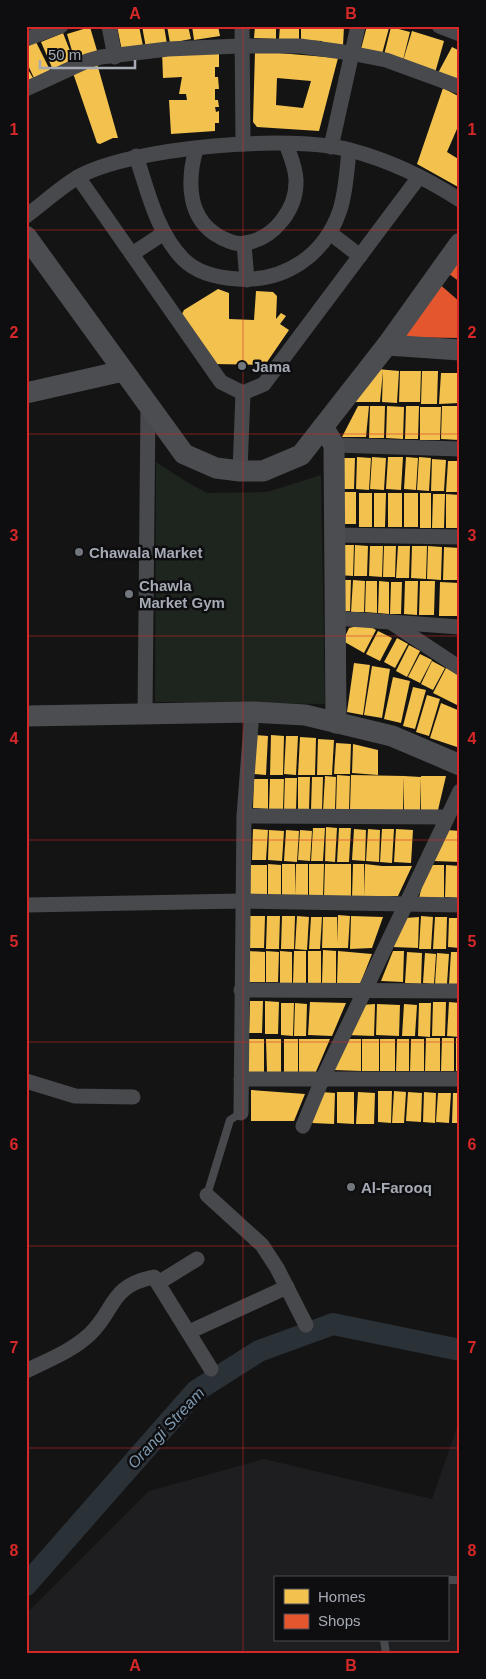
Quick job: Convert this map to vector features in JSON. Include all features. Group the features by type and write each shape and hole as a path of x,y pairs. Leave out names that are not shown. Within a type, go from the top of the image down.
{"street":[{"path":"26,39 61,26"},
{"path":"109,26 115,57"},
{"path":"242,26 240,46 243,144"},
{"path":"331,146 340,110 350,53 358,26"},
{"path":"439,26 460,34"},
{"path":"26,89 87,61 168,49 240,46 300,46 350,53 386,60 460,87"},
{"path":"26,216 78,177 136,156 243,144 331,146 349,150 388,162 460,200"},
{"path":"196,150 191,168 190,188 193,204 199,217 206,227 218,235 231,242 244,244 258,240 270,233 289,212 296,192 296,179 286,144"},
{"path":"136,156 164,233 185,261 213,277 247,280 278,276 290,270 312,255 330,233 340,210 349,150"},
{"path":"78,177 220,382 244,393 264,384 418,177"},
{"path":"132,254 164,233"},
{"path":"330,233 360,256"},
{"path":"26,236 184,454 216,468 240,472 263,472 300,456 387,345 460,243"},
{"path":"244,244 247,280"},
{"path":"387,345 460,350"},
{"path":"26,393 123,370"},
{"path":"240,472 244,393"},
{"path":"145,714 148,405"},
{"path":"323,427 334,445 336,723"},
{"path":"334,445 460,449"},
{"path":"335,535 460,538"},
{"path":"335,618 460,627"},
{"path":"390,622 460,668"},
{"path":"242,1113 241,990 244,816 252,712"},
{"path":"26,716 252,712 305,715 392,736 460,765"},
{"path":"303,1126 322,1080 460,791"},
{"path":"244,816 447,817"},
{"path":"26,905 242,901 405,906 460,905"},
{"path":"241,990 460,991"},
{"path":"241,1079 460,1079"},
{"path":"26,1081 75,1096 133,1097"},
{"path":"207,1195 262,1245 287,1287 306,1325"},
{"path":"158,1283 197,1258"},
{"path":"26,1371 72,1348 91,1333 122,1290 154,1277 211,1369"},
{"path":"189,1332 287,1287"}],"lane":[{"path":"207,1195 230,1120 242,1113"}],"shaded area":[{"path":"156,462 207,493 267,492 321,475 325,704 155,702"},
{"path":"460,1419 460,1653 26,1653 26,1614 149,1491 264,1459 432,1499"}],"building: Homes":[{"path":"117,26 139,26 143,46 122,51"},
{"path":"142,26 164,26 167,44 146,48"},
{"path":"167,26 188,26 191,39 170,43"},
{"path":"192,26 218,26 220,36 194,40"},
{"path":"255,26 276,26 276,39 254,38"},
{"path":"280,26 299,26 299,40 279,39"},
{"path":"301,26 344,26 343,46 322,45 322,41 301,40"},
{"path":"367,26 389,28 382,54 361,49"},
{"path":"90,27 98,54 75,61 67,34"},
{"path":"391,27 410,32 403,60 384,55"},
{"path":"412,31 444,41 435,73 402,64"},
{"path":"63,33 74,61 53,70 41,42"},
{"path":"36,42 50,70 34,78 26,61 26,47"},
{"path":"452,47 460,51 460,84 438,73"},
{"path":"162,51 219,54 219,67 215,67 215,77 218,77 219,89 215,89 215,100 218,100 219,107 215,107 216,112 219,111 219,123 215,123 215,131 171,134 169,100 187,100 186,94 179,94 182,77 163,78"},
{"path":"255,51 338,58 319,131 257,127 253,122","holes":["277,78 311,81 303,108 276,105"]},
{"path":"96,60 118,138 113,138 100,144 97,143 72,70"},
{"path":"26,66 33,78 26,81"},
{"path":"443,88 460,97 460,122 447,152 460,160 460,188 417,164"},
{"path":"218,289 229,293 229,319 254,320 256,291 273,292 277,296 276,319 281,313 286,316 280,324 289,330 265,365 214,364 182,314 184,310"},
{"path":"377,369 399,371 397,403 382,402 383,371 380,402 355,402"},
{"path":"400,371 421,371 420,402 399,402"},
{"path":"422,371 438,371 437,404 421,404"},
{"path":"441,373 460,373 460,403 439,404"},
{"path":"358,406 369,406 366,437 342,437"},
{"path":"370,406 385,406 384,438 369,438"},
{"path":"387,406 404,407 403,439 386,438"},
{"path":"406,406 419,406 418,439 405,439"},
{"path":"442,406 460,406 459,440 441,439"},
{"path":"420,407 441,407 440,440 420,440"},
{"path":"357,457 371,458 369,490 356,489"},
{"path":"372,457 386,458 384,490 370,489"},
{"path":"388,457 403,457 401,490 386,489"},
{"path":"406,457 418,458 416,490 404,489"},
{"path":"419,457 431,458 429,491 417,490"},
{"path":"343,458 355,458 354,489 341,489"},
{"path":"432,459 446,460 444,491 431,491"},
{"path":"448,461 460,461 460,492 446,492"},
{"path":"341,492 356,492 356,524 341,524"},
{"path":"359,493 372,493 372,527 359,527"},
{"path":"374,493 386,493 385,527 374,527"},
{"path":"388,493 402,493 402,527 388,527"},
{"path":"404,493 418,493 418,527 404,527"},
{"path":"420,493 431,493 431,528 420,528"},
{"path":"433,494 445,494 444,528 432,528"},
{"path":"446,494 460,495 460,528 446,528"},
{"path":"339,545 354,545 353,576 338,575"},
{"path":"355,545 368,546 367,576 354,576"},
{"path":"370,546 383,546 382,577 369,576"},
{"path":"384,546 396,546 395,577 383,577"},
{"path":"398,546 410,546 409,578 396,578"},
{"path":"412,546 427,546 426,579 411,578"},
{"path":"428,546 442,547 441,580 427,579"},
{"path":"444,547 460,548 460,580 443,580"},
{"path":"340,580 351,580 350,611 339,611"},
{"path":"353,580 365,581 364,612 351,612"},
{"path":"366,581 377,581 377,613 365,612"},
{"path":"379,581 389,582 389,614 378,613"},
{"path":"405,581 418,581 417,615 404,614"},
{"path":"420,581 435,581 434,615 419,615"},
{"path":"391,582 402,582 401,614 390,614"},
{"path":"440,582 459,583 458,616 439,616"},
{"path":"366,624 376,630 364,653 343,641 349,628"},
{"path":"378,631 392,638 380,661 366,654"},
{"path":"397,638 408,644 395,668 384,662"},
{"path":"409,645 420,651 407,677 396,671"},
{"path":"420,654 432,660 420,683 408,677"},
{"path":"432,661 445,668 433,690 421,684"},
{"path":"354,663 370,665 363,715 347,712"},
{"path":"372,666 390,669 382,718 364,715"},
{"path":"446,668 460,676 459,706 433,693"},
{"path":"393,677 410,681 401,723 384,719"},
{"path":"413,687 426,690 415,729 403,726"},
{"path":"427,695 440,699 429,736 416,732"},
{"path":"441,703 460,711 457,747 430,738"},
{"path":"255,735 268,736 266,775 254,774"},
{"path":"271,735 284,736 283,775 270,775"},
{"path":"286,736 298,736 296,775 284,774"},
{"path":"300,737 316,738 315,775 298,775"},
{"path":"318,739 334,740 332,775 317,775"},
{"path":"336,743 351,744 350,774 334,774"},
{"path":"353,744 378,750 378,775 352,773"},
{"path":"337,775 350,776 349,811 336,811"},
{"path":"351,775 404,776 403,811 350,810"},
{"path":"325,776 336,777 335,811 323,811"},
{"path":"404,776 421,777 420,812 404,811"},
{"path":"421,776 446,776 438,810 421,810"},
{"path":"298,777 310,777 309,810 298,810"},
{"path":"312,777 323,777 322,810 311,810"},
{"path":"285,778 297,778 296,810 284,809"},
{"path":"254,779 268,779 268,809 253,808"},
{"path":"270,779 284,779 283,809 269,809"},
{"path":"326,827 337,828 335,862 325,861"},
{"path":"313,828 325,828 323,861 311,861"},
{"path":"339,828 351,828 349,862 337,862"},
{"path":"253,829 268,830 266,860 252,860"},
{"path":"354,829 366,830 365,861 352,860"},
{"path":"368,829 380,830 379,862 366,861"},
{"path":"382,829 394,829 392,863 380,862"},
{"path":"396,829 413,830 411,863 394,862"},
{"path":"269,830 284,831 282,861 268,860"},
{"path":"286,830 299,831 297,862 284,861"},
{"path":"300,830 312,831 310,861 298,860"},
{"path":"447,830 460,831 460,862 434,861"},
{"path":"268,864 281,865 281,896 268,896"},
{"path":"282,864 295,864 295,896 282,896"},
{"path":"296,864 308,864 308,897 295,896"},
{"path":"309,864 324,864 323,896 309,896"},
{"path":"325,864 351,864 351,897 324,896"},
{"path":"353,864 364,864 364,897 352,897"},
{"path":"365,864 412,866 398,896 364,897"},
{"path":"250,865 267,865 267,896 250,896"},
{"path":"427,865 444,865 444,898 419,898"},
{"path":"446,865 460,866 460,898 445,897"},
{"path":"338,915 350,916 348,948 322,948 323,917 337,917 337,943"},
{"path":"245,916 265,916 264,948 245,948"},
{"path":"267,916 280,916 279,949 266,949"},
{"path":"282,916 295,916 294,949 281,949"},
{"path":"297,916 309,917 307,950 295,949"},
{"path":"351,916 383,917 372,948 350,949"},
{"path":"421,916 433,917 431,949 419,949"},
{"path":"311,917 322,917 320,949 309,949"},
{"path":"419,917 418,948 392,947 405,918"},
{"path":"435,917 447,917 446,949 433,949"},
{"path":"449,918 460,918 460,948 448,947"},
{"path":"323,950 336,951 336,984 322,983"},
{"path":"248,951 265,952 265,982 247,982"},
{"path":"266,951 279,952 278,982 266,982"},
{"path":"280,951 292,952 292,983 280,983"},
{"path":"294,951 306,951 306,983 293,983"},
{"path":"308,951 321,951 321,984 308,984"},
{"path":"338,951 372,954 360,984 337,984"},
{"path":"393,951 404,951 403,982 381,981"},
{"path":"407,952 422,953 421,984 405,983"},
{"path":"451,952 460,952 460,985 449,984"},
{"path":"425,953 436,954 434,984 423,983"},
{"path":"437,953 449,954 447,984 435,984"},
{"path":"250,1001 263,1001 262,1033 249,1033"},
{"path":"265,1001 279,1002 278,1034 265,1034"},
{"path":"310,1002 346,1003 332,1036 308,1035"},
{"path":"433,1002 446,1002 445,1036 432,1036"},
{"path":"449,1002 460,1003 460,1037 447,1036"},
{"path":"281,1003 294,1003 293,1036 281,1035"},
{"path":"295,1003 307,1004 306,1036 294,1036"},
{"path":"419,1003 431,1003 430,1037 418,1036"},
{"path":"375,1004 374,1036 347,1035 361,1005"},
{"path":"377,1004 400,1005 399,1036 376,1035"},
{"path":"404,1004 417,1005 415,1036 402,1036"},
{"path":"426,1038 440,1038 440,1071 425,1071"},
{"path":"442,1038 454,1038 454,1071 441,1071"},
{"path":"456,1038 460,1038 460,1071 456,1071"},
{"path":"246,1039 264,1039 264,1073 246,1074"},
{"path":"266,1039 281,1039 281,1073 267,1073"},
{"path":"284,1039 298,1039 298,1073 284,1073"},
{"path":"299,1039 330,1039 315,1074 299,1073"},
{"path":"343,1039 361,1039 361,1071 334,1070"},
{"path":"362,1039 379,1039 379,1071 362,1071"},
{"path":"380,1039 395,1039 395,1071 380,1071"},
{"path":"397,1039 409,1039 409,1071 396,1071"},
{"path":"411,1039 424,1039 424,1071 410,1071"},
{"path":"251,1090 305,1094 294,1121 251,1121"},
{"path":"378,1091 392,1091 391,1123 378,1122"},
{"path":"394,1091 406,1092 404,1123 392,1123"},
{"path":"322,1092 335,1093 334,1124 312,1123"},
{"path":"337,1092 354,1092 354,1124 337,1123"},
{"path":"358,1092 375,1093 374,1124 356,1124"},
{"path":"408,1092 422,1093 421,1122 406,1121"},
{"path":"424,1092 436,1093 435,1123 423,1122"},
{"path":"438,1093 451,1093 449,1123 436,1122"},
{"path":"453,1093 460,1093 460,1123 452,1123"}],"building: Shops":[{"path":"460,260 460,282 449,274"},
{"path":"437,282 460,302 460,338 397,337"}],"waterway":[{"name":"Orangi Stream","path":"26,1585 196,1391 259,1351 333,1324 460,1350"}],"place":[{"name":"Jama","path":"242,366"},
{"name":"Chawala Market","path":"79,552"},
{"name":"Chawla Market Gym","path":"129,594"},
{"name":"Al-Farooq","path":"351,1187"}]}
